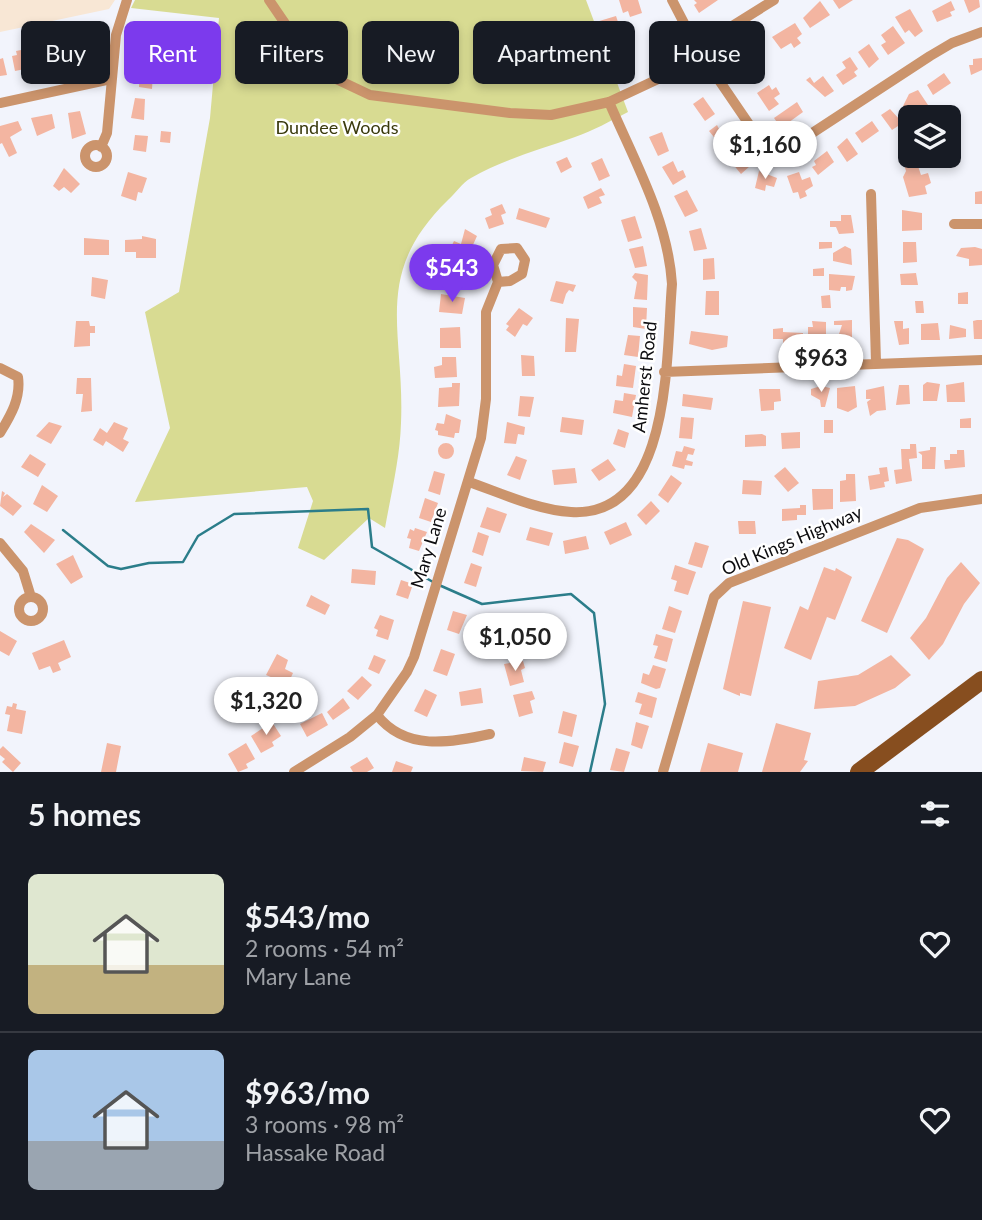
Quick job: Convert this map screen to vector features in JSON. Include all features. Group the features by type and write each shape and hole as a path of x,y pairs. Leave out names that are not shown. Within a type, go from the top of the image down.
{"main road":[{"path":"859,772 982,680"}],"street":[{"path":"101,146 107,133 116,35 127,0"},
{"path":"269,0 309,57 334,78 370,95 510,113 551,115 609,102 649,83"},
{"path":"672,0 683,21"},
{"path":"740,21 774,0"},
{"path":"722,84 762,142 779,149 800,141 930,55 982,32"},
{"path":"0,103 111,79"},
{"name":"Amherst Road","path":"468,482 572,512 601,508 627,494 643,472 654,446 672,284 670,258 663,231 609,102"},
{"path":"871,194 876,362"},
{"path":"954,224 982,224"},
{"name":"Mary Lane","path":"293,772 351,737 377,715 407,673 468,482 485,418 486,313 498,282"},
{"path":"664,372 982,360"},
{"path":"0,368 18,377 18,396 0,433"},
{"name":"Old Kings Highway","path":"663,772 714,597 729,583 920,508 982,499"},
{"path":"0,543 23,571 30,597"},
{"path":"377,715 386,728 424,742 450,742 490,734"}],"shaded area":[{"path":"0,0 115,0 109,9 52,21 21,21 21,28 0,32"}],"green space":[{"name":"Dundee Woods","path":"135,0 586,0 594,21 473,21 473,84 618,84 628,112 588,132 483,171 462,185 424,227 409,253 400,279 397,331 401,390 400,436 385,528 369,518 324,560 298,548 313,501 307,487 135,502 170,428 145,312 179,292 210,118 213,84 221,84 221,21 219,18 131,8"}],"building":[{"path":"619,0 638,0 642,13 630,17 628,11 623,13"},
{"path":"694,0 718,0 699,13"},
{"path":"833,0 853,0 839,9"},
{"path":"964,0 979,0 980,7 969,13"},
{"path":"820,1 830,15 810,28 803,18"},
{"path":"951,1 955,10 950,12 952,16 937,22 932,11"},
{"path":"910,9 923,31 915,37 909,30 905,33 895,17"},
{"path":"616,16 618,21 599,21"},
{"path":"795,23 802,34 797,38 801,43 794,48 791,43 781,49 772,37"},
{"path":"893,26 905,43 888,55 881,45 886,42 881,35"},
{"path":"869,44 879,59 869,68 858,52"},
{"path":"21,50 21,70 15,71 12,56 17,55 16,51"},
{"path":"850,57 858,69 854,72 857,76 843,85 836,75 846,68 842,62"},
{"path":"3,58 7,75 0,76 0,59"},
{"path":"982,58 982,70 971,75 969,65 973,65 973,59"},
{"path":"944,73 951,83 933,95 927,85"},
{"path":"823,76 834,91 825,97 806,80 810,77 814,83"},
{"path":"139,84 152,84 152,89 139,87"},
{"path":"769,85 772,90 776,87 780,94 774,98 779,104 769,111 757,93"},
{"path":"918,90 928,105 904,105 909,94"},
{"path":"703,97 715,114 705,121 693,104"},
{"path":"135,98 145,99 144,120 131,118"},
{"path":"797,102 803,112 781,128 774,118"},
{"path":"890,109 898,118 898,126 892,130 881,115"},
{"path":"80,111 86,134 72,139 68,113"},
{"path":"52,114 55,128 37,136 31,118"},
{"path":"18,121 22,130 10,137 17,153 9,157 2,143 0,144 0,126"},
{"path":"872,121 879,131 862,143 855,133"},
{"path":"717,125 719,129 723,127 732,140 722,147 709,131"},
{"path":"161,131 171,132 170,143 160,142"},
{"path":"662,132 669,151 658,156 649,137"},
{"path":"135,135 148,136 146,152 133,150"},
{"path":"847,138 858,154 847,162 837,147"},
{"path":"737,149 750,166 741,174 727,157"},
{"path":"827,151 834,162 818,175 812,167 816,165 814,161"},
{"path":"567,157 572,167 561,173 556,162"},
{"path":"602,158 610,176 599,181 591,163"},
{"path":"673,161 678,172 683,170 686,177 673,185 662,167"},
{"path":"64,168 80,184 71,193 64,187 59,191 53,186"},
{"path":"905,168 919,168 921,175 928,173 931,183 925,186 927,194 909,197 903,177"},
{"path":"759,171 777,178 774,187 766,185 765,191 755,188"},
{"path":"128,172 147,178 136,201 121,196"},
{"path":"799,172 802,180 810,177 813,186 805,191 807,196 800,199 798,192 793,193 787,176"},
{"path":"601,188 605,195 599,197 602,203 588,209 583,197"},
{"path":"687,190 698,211 685,217 674,196"},
{"path":"982,191 982,204 975,204 975,192"},
{"path":"502,204 506,213 501,215 504,224 489,229 485,218 492,215 490,209"},
{"path":"519,208 550,218 546,228 516,219"},
{"path":"902,210 922,213 922,230 902,231"},
{"path":"841,215 851,215 854,233 839,234 836,227 830,227 830,221 841,221"},
{"path":"635,216 642,238 628,242 621,220"},
{"path":"701,228 707,249 694,251 689,231"},
{"path":"465,229 477,236 468,256 451,247 454,241 461,244"},
{"path":"142,236 156,239 156,258 136,258 136,252 125,252 125,240 142,239"},
{"path":"84,238 109,240 109,255 84,255"},
{"path":"819,242 832,242 832,248 819,249"},
{"path":"903,242 916,242 917,262 903,263"},
{"path":"643,246 647,266 635,268 629,249"},
{"path":"845,246 851,249 852,265 833,261 833,253"},
{"path":"961,248 982,249 982,265 969,266 969,259 956,256"},
{"path":"714,258 715,279 703,280 703,259"},
{"path":"450,263 468,265 466,286 453,284 454,274 449,271"},
{"path":"824,268 824,276 813,276 813,269"},
{"path":"635,273 648,275 647,300 634,299 637,282 632,277"},
{"path":"916,273 918,285 901,285 900,274"},
{"path":"829,274 855,276 852,290 846,291 846,287 841,287 840,291 829,290"},
{"path":"92,277 108,280 105,299 91,296"},
{"path":"556,281 576,285 573,292 569,290 566,294 563,304 550,301"},
{"path":"706,291 719,291 719,315 705,315"},
{"path":"968,292 968,304 958,304 958,293"},
{"path":"441,294 465,298 462,314 439,312"},
{"path":"830,295 831,308 822,308 821,296"},
{"path":"915,301 923,301 924,313 916,313"},
{"path":"633,307 647,308 646,329 633,327"},
{"path":"519,308 533,318 527,326 523,324 515,337 506,330 509,326 506,324"},
{"path":"566,318 579,319 576,352 565,352"},
{"path":"852,320 852,341 835,343 834,334 839,334 842,325 834,325 834,321"},
{"path":"982,320 982,339 974,339 973,321"},
{"path":"76,321 89,321 90,326 95,326 95,333 90,333 90,346 74,347"},
{"path":"812,321 826,322 826,340 808,344 808,327 813,327"},
{"path":"894,321 903,321 903,329 909,328 909,344 899,345"},
{"path":"938,323 940,340 921,340 921,324"},
{"path":"950,325 966,329 966,337 949,339"},
{"path":"460,327 461,348 440,348 440,328"},
{"path":"783,328 783,332 803,333 803,342 783,343 783,339 773,339 773,329"},
{"path":"691,331 728,336 727,347 712,350 689,344"},
{"path":"628,335 640,336 638,357 624,355"},
{"path":"521,355 534,356 535,376 522,376"},
{"path":"442,357 456,357 457,377 435,378 434,367 442,365"},
{"path":"624,364 636,366 633,388 616,386 617,375 622,376"},
{"path":"77,378 91,378 92,411 81,412 83,394 76,394"},
{"path":"927,382 940,384 937,401 923,401 923,385"},
{"path":"964,382 965,402 947,402 946,385"},
{"path":"452,383 460,383 459,406 438,407 439,388 452,387"},
{"path":"899,385 909,385 910,404 896,405"},
{"path":"821,386 830,388 825,407 821,407 820,400 811,395 811,389"},
{"path":"855,386 857,407 848,412 837,408 837,388"},
{"path":"884,386 886,410 877,411 870,416 867,402 871,399 866,399 866,390"},
{"path":"759,389 780,389 781,401 774,402 774,410 761,411"},
{"path":"624,393 636,395 632,417 613,413 615,400 623,401"},
{"path":"683,394 713,398 711,410 682,406"},
{"path":"520,396 534,397 530,417 518,416"},
{"path":"446,414 461,420 459,433 455,433 454,438 438,435 435,430 437,423 444,424"},
{"path":"562,417 584,420 582,435 560,432"},
{"path":"681,417 694,418 692,439 679,438"},
{"path":"971,418 971,428 960,428 960,419"},
{"path":"824,420 833,420 833,433 824,433"},
{"path":"49,422 62,426 51,444 36,436"},
{"path":"114,422 128,428 123,439 129,442 123,452 106,441 103,446 93,440 100,428 107,433"},
{"path":"507,422 525,427 524,435 518,434 516,444 504,443"},
{"path":"618,429 629,433 625,448 613,444"},
{"path":"800,432 800,448 782,449 781,433"},
{"path":"745,435 766,436 766,446 745,447"},
{"path":"446,443 452,445 452,457 446,459 440,457 438,451 440,445"},
{"path":"910,444 916,444 917,458 909,459 912,481 896,484 894,470 902,469 901,449 910,449"},
{"path":"684,446 695,449 693,455 688,454 686,460 693,462 692,466 685,465 684,469 672,466 676,451 682,452"},
{"path":"930,447 936,447 935,469 922,469 922,455 918,452 930,450"},
{"path":"957,450 964,450 965,467 945,469 944,460 950,460 950,454 957,454"},
{"path":"30,454 46,464 38,477 21,467"},
{"path":"516,456 527,460 520,480 507,475"},
{"path":"608,459 616,470 599,481 591,470"},
{"path":"785,467 799,483 788,492 774,476"},
{"path":"887,467 889,481 884,482 885,487 870,490 868,476 880,474 879,468"},
{"path":"575,468 577,483 554,485 552,470"},
{"path":"434,471 445,474 440,495 428,491"},
{"path":"846,474 855,474 856,501 840,502 840,481 846,480"},
{"path":"671,475 682,483 668,503 658,495"},
{"path":"743,480 762,481 761,495 742,494"},
{"path":"42,485 58,496 47,512 33,504"},
{"path":"812,489 833,489 833,509 813,510"},
{"path":"2,491 5,493 3,497 7,494 22,506 13,516 0,506"},
{"path":"425,498 438,503 431,522 419,518"},
{"path":"651,501 660,511 646,525 637,515"},
{"path":"800,505 806,505 806,515 797,515 797,520 782,521 782,509 800,508"},
{"path":"487,507 507,514 500,533 480,527"},
{"path":"738,521 755,521 756,534 739,534"},
{"path":"626,522 632,535 610,545 604,532"},
{"path":"31,524 55,540 44,553 24,532"},
{"path":"530,527 553,533 549,546 526,540"},
{"path":"415,528 427,532 419,551 409,548 411,539 407,538 410,529 414,531"},
{"path":"478,532 489,536 483,556 472,552"},
{"path":"586,536 589,549 565,554 563,541"},
{"path":"897,538 908,540 924,549 887,633 861,621"},
{"path":"695,542 709,546 702,568 688,564"},
{"path":"73,555 83,577 71,584 56,564"},
{"path":"961,562 980,583 964,604 943,644 929,660 910,638 926,618 947,578"},
{"path":"471,563 482,567 476,587 464,583"},
{"path":"675,565 696,572 688,595 674,591 677,581 671,579"},
{"path":"824,567 835,571 836,568 852,577 835,620 827,617 811,660 784,648 800,606 808,610"},
{"path":"352,569 376,571 375,585 351,583"},
{"path":"401,580 413,584 408,599 396,595"},
{"path":"311,595 330,605 325,615 306,606"},
{"path":"743,601 771,607 751,696 740,693 740,696 723,689"},
{"path":"669,606 682,611 675,633 662,629"},
{"path":"453,611 467,615 459,634 447,630"},
{"path":"380,615 394,620 388,640 376,636 378,630 374,628"},
{"path":"0,631 17,641 9,656 0,651"},
{"path":"656,634 673,639 667,662 654,658 658,646 653,645"},
{"path":"64,640 71,657 58,663 61,670 53,673 50,666 39,670 32,653"},
{"path":"441,649 455,654 447,676 433,671"},
{"path":"277,654 288,660 285,669 293,673 287,686 272,681 273,678 266,675"},
{"path":"374,655 386,660 379,674 368,669"},
{"path":"891,655 911,675 895,688 855,706 814,709 818,681 858,675"},
{"path":"523,661 525,668 521,670 524,682 510,686 504,664"},
{"path":"653,665 666,669 660,688 656,689 641,683 643,673 649,675"},
{"path":"362,676 372,685 358,700 347,691"},
{"path":"481,688 483,703 461,706 459,692"},
{"path":"425,689 437,695 427,717 414,711"},
{"path":"532,691 535,699 530,701 533,713 519,717 513,695"},
{"path":"638,692 657,698 652,718 639,714 642,704 635,702"},
{"path":"343,698 350,708 333,720 327,712"},
{"path":"13,703 17,704 16,709 26,711 22,734 7,731 10,715 5,714 7,706 12,707"},
{"path":"563,711 577,715 572,737 558,733"},
{"path":"322,713 328,725 307,737 300,724"},
{"path":"272,722 281,736 272,742 274,746 261,753 251,736"},
{"path":"636,722 649,726 642,749 631,745"},
{"path":"776,723 811,733 804,760 808,761 800,772 762,772"},
{"path":"564,742 579,746 573,767 559,763"},
{"path":"107,743 121,746 116,772 101,772"},
{"path":"246,743 255,759 246,764 248,768 238,772 228,754"},
{"path":"708,743 743,753 738,772 700,772"},
{"path":"3,746 21,763 13,772 2,762 5,759 0,755 0,749"},
{"path":"616,748 630,752 624,772 610,770"},
{"path":"367,757 374,768 367,772 353,772 350,767"},
{"path":"524,757 546,762 543,772 521,771"},
{"path":"396,761 413,767 411,772 392,772"}],"waterway":[{"path":"63,530 108,566 121,569 149,563 183,562 198,536 234,514 368,509 372,547 433,582"},
{"path":"439,585 482,604 571,594 594,613 605,704 590,772"}]}
